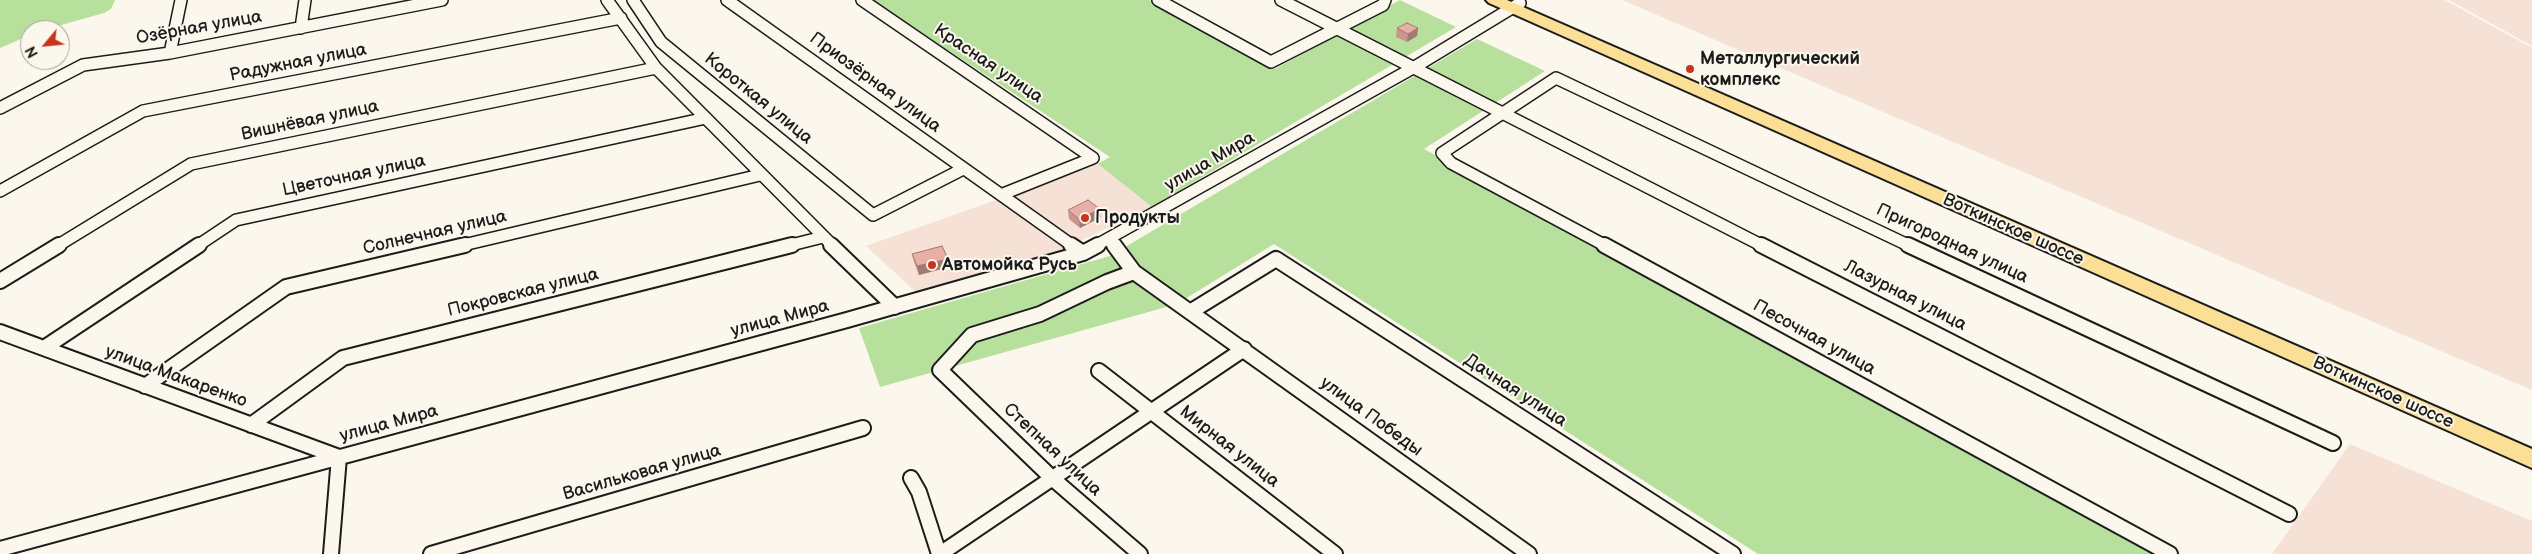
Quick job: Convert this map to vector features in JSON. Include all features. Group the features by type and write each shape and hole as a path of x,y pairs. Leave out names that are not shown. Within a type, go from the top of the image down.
{"main road":[{"name":"Воткинское шоссе","path":"1494,0 1515,4 2532,446"},
{"name":"Воткинское шоссе","path":"1515,4 2532,459"}],"street":[{"path":"170,52 181,0"},
{"path":"301,28 305,0"},
{"name":"Озёрная улица","path":"0,108 83,65 170,52 442,0"},
{"path":"608,0 656,68 760,175 895,307"},
{"name":"Короткая улица","path":"634,0 661,42 873,215 963,169"},
{"name":"Приозёрная улица","path":"727,0 1084,253"},
{"name":"Красная улица","path":"862,0 1093,158 1003,194"},
{"path":"1158,0 1271,62 1383,5 1385,0"},
{"name":"Лазурная улица","path":"1280,0 2289,514"},
{"name":"улица Мира","path":"5,545 895,307 1084,253 1413,68 1515,4"},
{"name":"Радужная улица","path":"0,191 143,112 621,18"},
{"name":"Вишнёвая улица","path":"0,281 191,164 656,68"},
{"name":"Пригородная улица","path":"1503,113 1556,78 2079,326 2334,443"},
{"name":"Песочная улица","path":"1503,113 1442,153 1451,163 2170,554"},
{"name":"Цветочная улица","path":"44,348 236,220 706,118"},
{"name":"Солнечная улица","path":"145,386 286,287 760,175"},
{"name":"Покровская улица","path":"251,424 343,358 823,237"},
{"name":"улица Победы","path":"1110,240 1134,272 1529,554"},
{"name":"Дачная улица","path":"1190,312 1276,259 1733,554"},
{"name":"Степная улица","path":"1134,272 1107,282 1040,314 972,335 940,370 1052,478 1140,554"},
{"name":"улица Макаренко","path":"0,332 339,457"},
{"path":"911,478 919,492 940,554 1150,410 1244,349"},
{"name":"Мирная улица","path":"1099,371 1335,554"},
{"name":"Васильковая улица","path":"431,554 864,428"},
{"path":"331,554 339,457"}],"shaded area":[{"path":"1622,0 2445,0 2532,48 2532,390"},
{"path":"2449,0 2532,0 2532,46"},
{"path":"1098,164 1152,207 1061,250 917,293 866,246"},
{"path":"2350,444 2532,521 2532,554 2272,554"}],"green space":[{"path":"0,0 115,0 111,9 104,13 70,22 70,20 20,20 20,39 0,48"},
{"path":"872,0 1149,0 1275,69 1400,0 1456,27 1152,207 1098,164 1110,157"},
{"path":"1477,39 1545,71 1424,149 2166,554 1758,554 1274,244 1177,304 880,387 859,328 1110,256"}],"building":[{"path":"1407,23 1418,28 1408,34 1397,28"},
{"path":"1088,200 1100,209 1079,219 1068,210"},
{"path":"942,246 948,259 917,266 912,254"}],"place":[{"name":"Металлургический комплекс","path":"1690,69"},
{"name":"Продукты","path":"1085,218"},
{"name":"Автомойка Русь","path":"932,265"}]}
